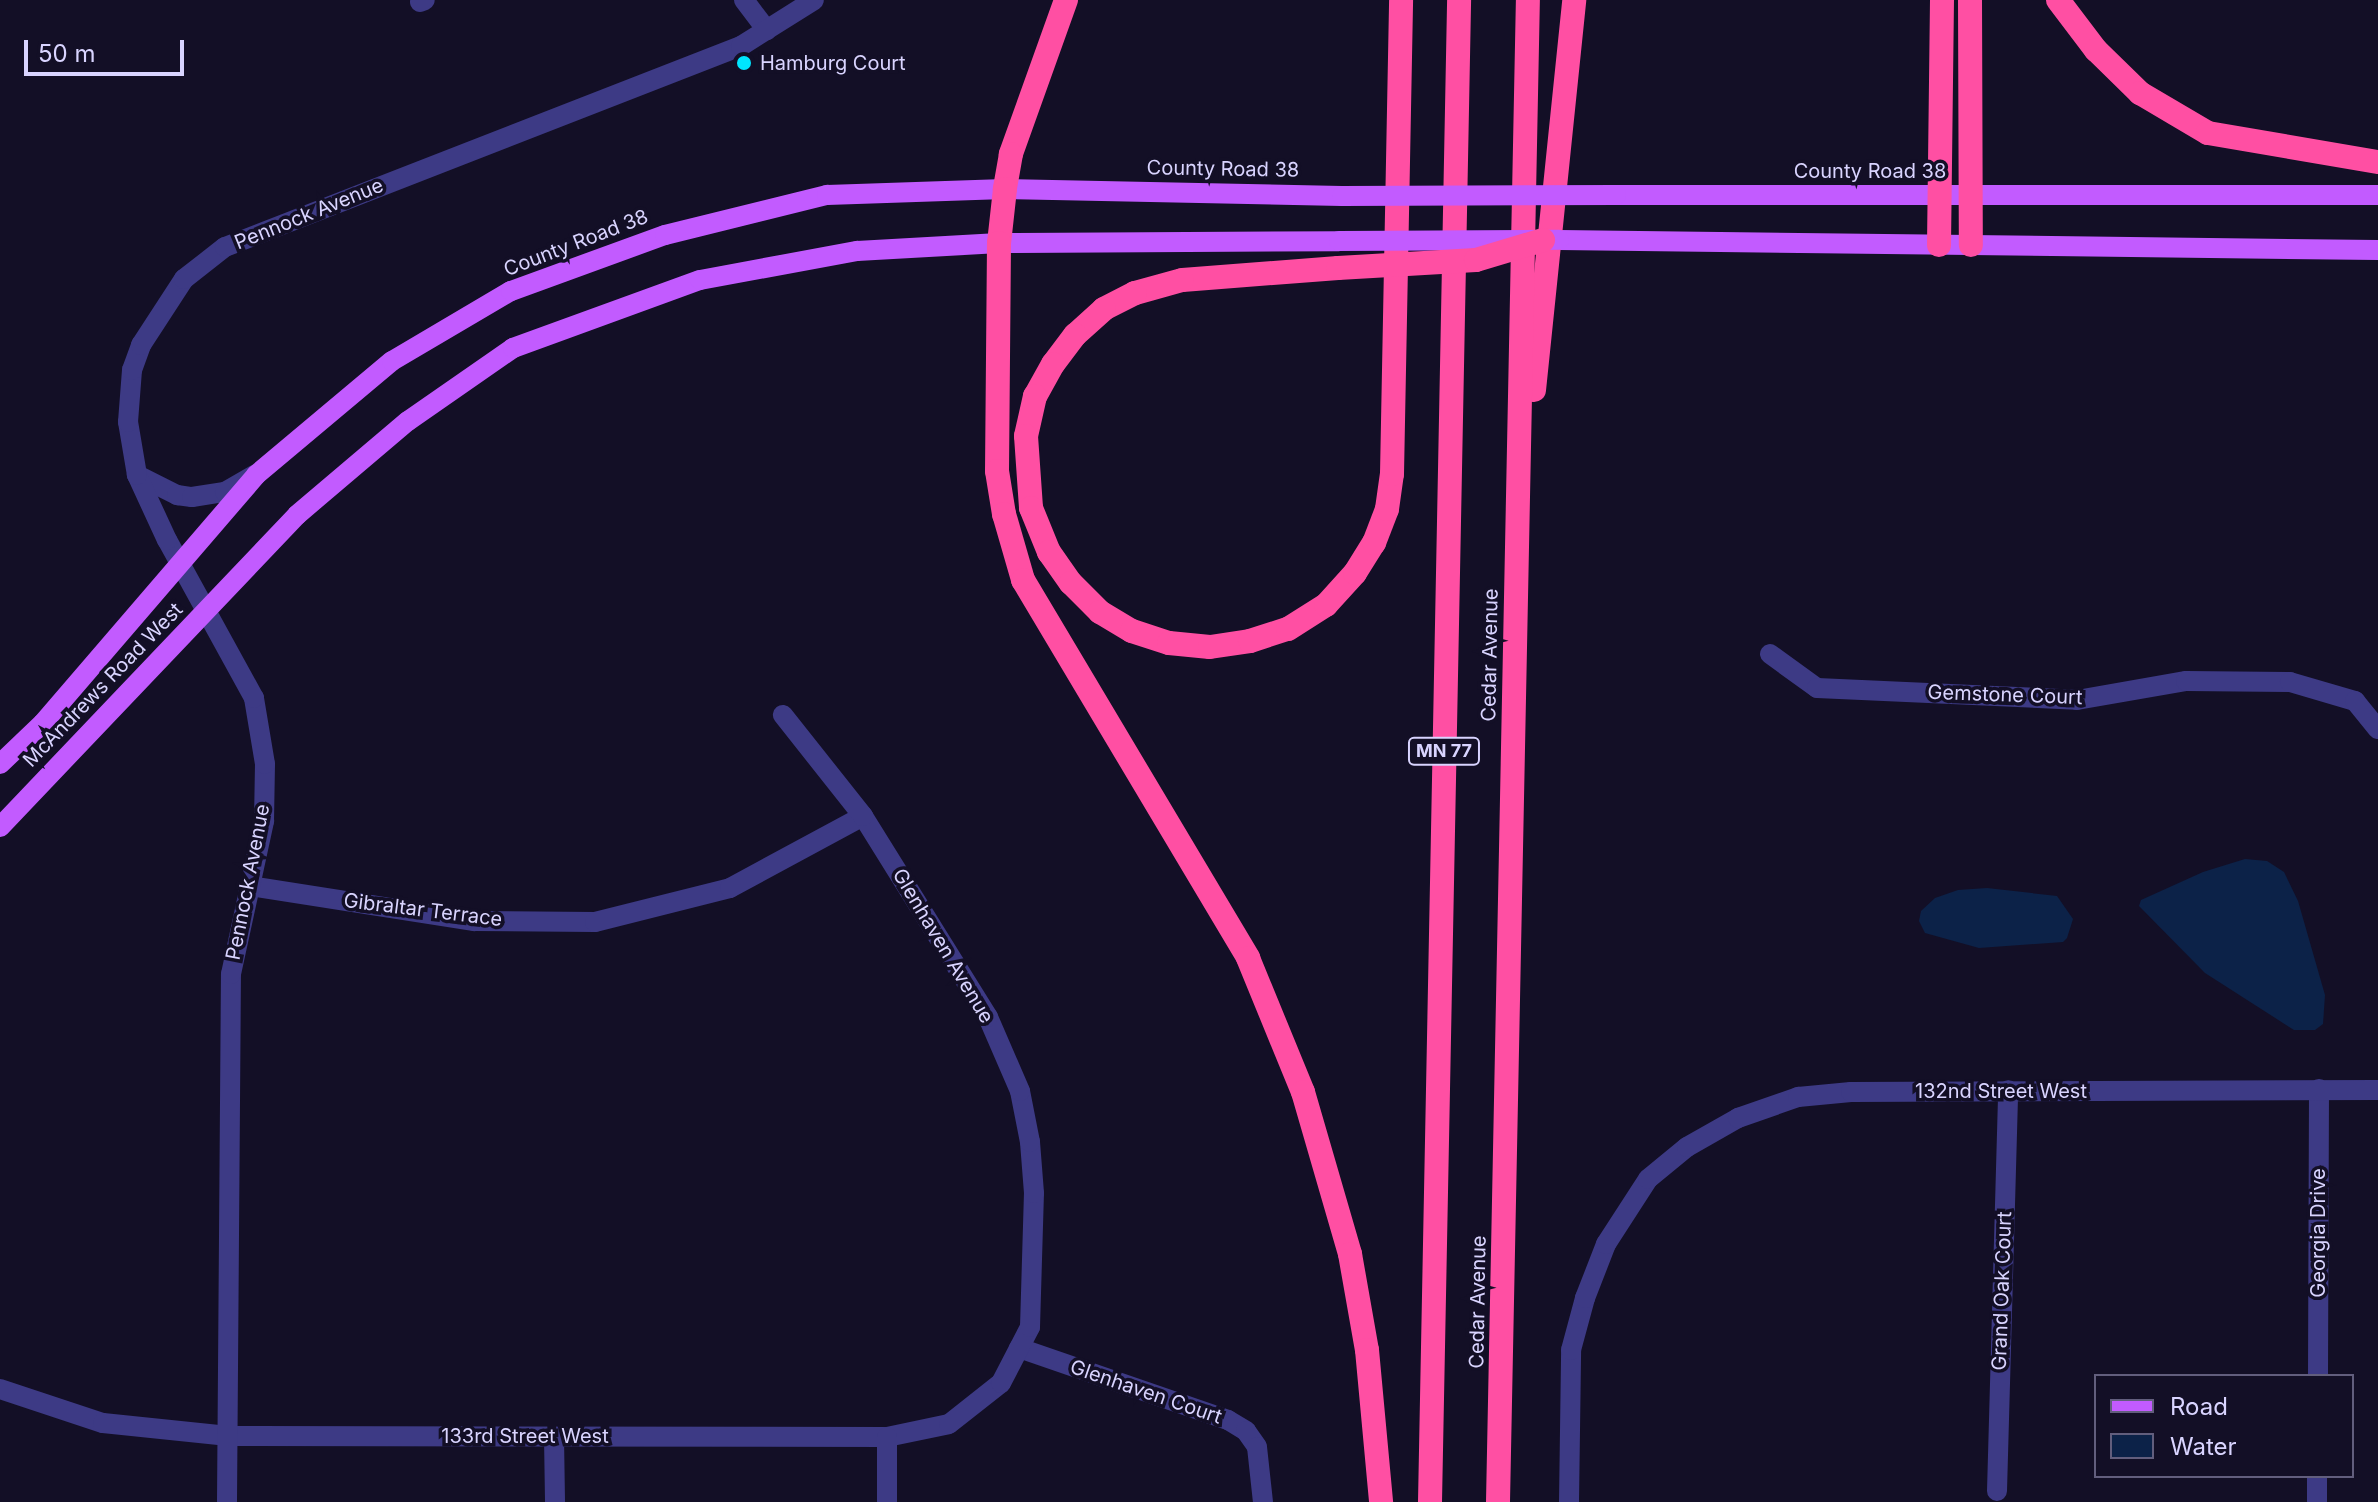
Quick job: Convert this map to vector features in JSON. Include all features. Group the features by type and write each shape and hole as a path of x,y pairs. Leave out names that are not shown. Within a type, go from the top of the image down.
{"highway":[{"path":"1066,0 1011,154 1005,189 999,243 997,471 1004,514 1023,580 1248,958 1303,1092 1350,1254 1367,1350 1381,1502"},
{"path":"1401,0 1392,474 1387,509 1374,543 1355,573 1326,605 1288,629 1250,641 1210,647 1169,643 1132,631 1100,612 1071,583 1049,552 1031,508 1026,436 1035,396 1053,364 1075,335 1104,309 1135,293 1182,280 1338,268 1476,260 1543,240"},
{"name":"MN 77","path":"1430,1502 1459,0"},
{"name":"Cedar Avenue","path":"1498,1502 1528,0"},
{"path":"1516,563 1574,0"},
{"path":"1939,245 1942,0"},
{"path":"1970,0 1971,245"},
{"path":"2058,0 2096,50 2140,93 2208,133 2378,162"}],"main road":[{"name":"County Road 38","path":"181,561 256,475 392,361 511,291 665,235 827,195 1005,189 1342,196 2378,195"},
{"path":"208,612 297,515 408,421 513,348 700,280 857,251 999,243 1543,240 2378,250"},
{"name":"McAndrews Road West","path":"0,764 43,723 181,561"},
{"name":"McAndrews Road West","path":"0,827 208,612"}],"street":[{"path":"744,0 767,30"},
{"name":"Pennock Avenue","path":"227,1502 231,974 264,821 265,764 254,698 137,475 128,422 132,370 141,345 184,279 225,247 741,46 814,0"},
{"path":"137,475 177,495 192,497 225,492 256,475"},
{"name":"Gemstone Court","path":"1770,654 1817,688 2077,700 2186,681 2290,682 2355,701 2378,729"},
{"name":"Glenhaven Avenue","path":"783,715 863,816 988,1017 1020,1091 1030,1142 1034,1252 1030,1327 1019,1348"},
{"name":"Gibraltar Terrace","path":"250,886 474,921 595,922 730,888 863,816"},
{"name":"Georgia Drive","path":"2318,1374 2319,1089"},
{"name":"Grand Oak Court","path":"1997,1491 2008,1090"},
{"name":"132nd Street West","path":"1569,1502 1571,1350 1585,1298 1606,1244 1648,1179 1687,1147 1738,1118 1798,1097 1851,1092 2378,1090"},
{"name":"133rd Street West","path":"0,1389 103,1423 228,1436 887,1437 949,1424 1001,1383 1019,1348"},
{"name":"Glenhaven Court","path":"1019,1348 1228,1420 1246,1431 1257,1447 1263,1502"},
{"path":"554,1437 555,1502"},
{"path":"887,1437 887,1502"},
{"path":"2317,1478 2317,1502"}],"water":[{"path":"2245,859 2267,861 2284,872 2298,901 2325,995 2323,1024 2315,1030 2294,1030 2205,973 2139,906 2141,900 2203,872"},
{"path":"1987,888 2057,896 2073,919 2067,938 2063,942 1979,948 1925,933 1919,921 1921,911 1935,898 1958,890"}],"place":[{"name":"Hamburg Court","path":"744,63"}]}
